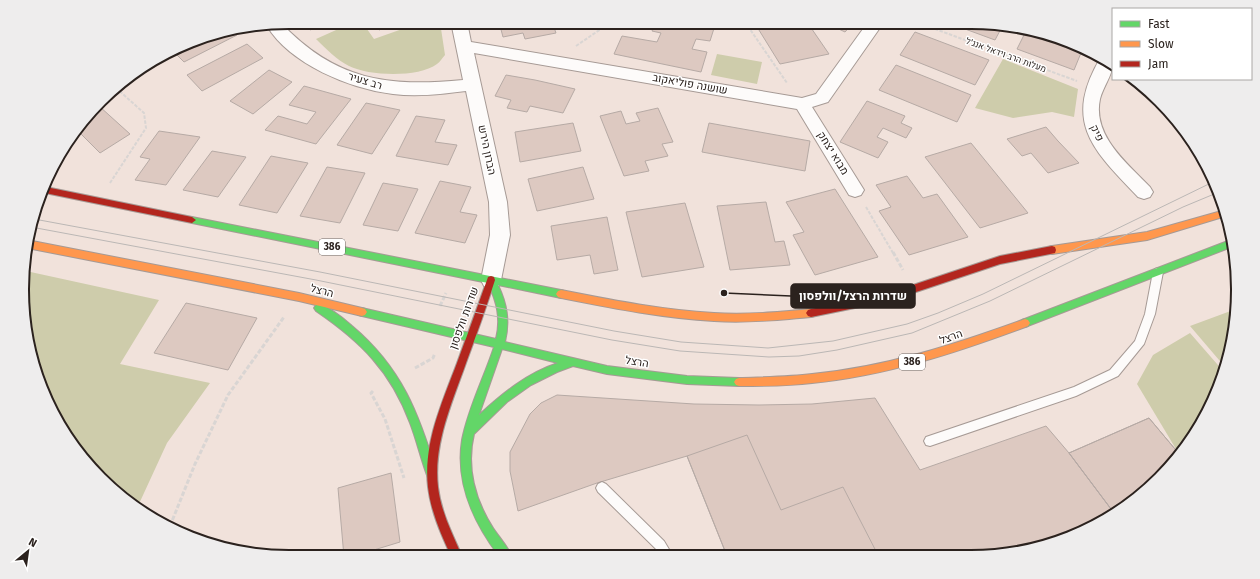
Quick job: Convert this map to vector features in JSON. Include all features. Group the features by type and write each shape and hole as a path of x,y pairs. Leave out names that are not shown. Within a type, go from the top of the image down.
{"main road":[{"name":"386","path":"49,191 647,311 709,319 748,319 833,309 891,296 985,264 1041,252 1147,236 1186,227 1220,215"},
{"name":"הרצל","path":"33,245 298,297 572,363 648,376 741,382 822,379 899,366 940,354 1227,245"},
{"name":"שדרות וולפסון","path":"453,550 447,539 437,509 432,474 433,448 439,424 491,280"},
{"name":"שדרות וולפסון","path":"491,280 503,309 503,332 470,430 465,454 465,476 469,494 481,521 502,550"},
{"path":"298,297 331,314 354,333 373,351 396,379 417,425 432,474"},
{"path":"470,430 529,379 552,367 572,363"}],"street":[{"name":"הברון הירש","path":"461,29 474,85 499,217 500,235 491,280"},
{"name":"שושנה פוליאקוב","path":"465,46 556,60 802,104 822,98 871,29"},
{"name":"רב צעיר","path":"278,30 293,45 319,63 368,83 392,88 416,89 474,85"},
{"name":"פיק","path":"1105,66 1091,104 1090,119 1100,142 1144,192"},
{"name":"מבוא יצחק","path":"802,104 856,190"}],"lane":[{"path":"930,441 1076,391 1114,373 1139,344 1150,314 1158,272"},
{"path":"602,488 660,545 663,550"}],"path":[{"path":"556,60 601,29"},
{"path":"750,29 802,104"},
{"name":"מעלות הרב וידאל אנג'ל","path":"935,29 1096,89"},
{"path":"99,200 146,128 144,113 120,92"},
{"path":"856,190 914,288"},
{"path":"172,522 195,464 228,395 298,297"},
{"path":"396,379 370,393 385,419 406,485"}],"shaded area":[{"path":"338,29 367,29 374,39 402,29 441,29 445,55 437,64 429,69 418,72 393,74 369,72 349,66 340,61 316,39"},
{"path":"717,54 762,62 757,84 711,75"},
{"path":"1003,59 1078,89 1074,117 1052,112 1013,118 975,108"},
{"path":"30,272 159,300 120,364 210,383 167,443 140,502 105,474 83,448 64,420 56,405 38,357 31,324 29,290"},
{"path":"1230,311 1229,324 1221,362 1190,326"},
{"path":"1190,333 1219,366 1204,405 1196,420 1176,449 1137,384 1153,355"}],"building":[{"path":"501,29 555,29 556,33 525,39 523,33 503,37"},
{"path":"653,29 714,29 710,41 696,39 692,49 707,52 701,72 614,54 622,36 657,42 661,33 652,31"},
{"path":"758,29 812,29 829,54 780,64"},
{"path":"839,29 848,29 845,32"},
{"path":"965,29 1000,31 995,40"},
{"path":"915,32 989,60 975,85 900,55"},
{"path":"237,35 184,62 177,55 206,43"},
{"path":"1024,35 1054,43 1081,54 1074,70 1017,49"},
{"path":"247,44 263,58 202,91 187,75"},
{"path":"896,65 971,95 957,122 879,90"},
{"path":"269,70 292,82 253,114 230,101"},
{"path":"506,75 575,89 563,113 530,106 527,112 507,108 511,100 495,96"},
{"path":"304,86 351,99 316,144 265,130 278,116 307,124 316,112 289,105"},
{"path":"867,101 905,116 901,123 912,128 906,138 883,128 877,137 888,142 878,158 840,142"},
{"path":"366,103 400,110 372,154 337,145"},
{"path":"658,108 673,142 662,144 668,156 645,161 649,171 624,176 600,116 621,111 626,124 640,121 636,113"},
{"path":"102,109 130,134 100,153 81,134"},
{"path":"416,116 445,120 435,142 457,145 448,165 396,156"},
{"path":"573,123 581,151 520,162 515,132"},
{"path":"709,123 810,141 805,171 702,152"},
{"path":"1046,127 1079,163 1048,173 1031,153 1022,156 1007,139"},
{"path":"159,131 200,137 166,185 135,180 150,159 140,157"},
{"path":"971,143 1028,213 980,228 925,157"},
{"path":"212,151 246,157 218,197 183,190"},
{"path":"271,156 308,163 277,213 239,205"},
{"path":"327,167 365,173 340,223 300,216"},
{"path":"583,167 594,199 537,211 528,179"},
{"path":"907,176 923,198 937,194 968,237 909,255 879,211 891,207 876,185"},
{"path":"440,181 471,187 460,212 477,215 465,243 415,233"},
{"path":"383,183 418,189 398,231 363,225"},
{"path":"835,189 878,257 815,275 793,235 804,232 786,202"},
{"path":"766,202 775,242 784,241 790,265 730,270 717,206"},
{"path":"685,203 704,267 642,277 626,212"},
{"path":"607,217 618,270 594,274 590,255 557,260 551,226"},
{"path":"186,303 257,318 228,370 154,353"},
{"path":"557,395 694,404 759,405 812,404 875,398 920,470 1046,426 1069,453 1111,509 1086,523 1054,536 1005,548 970,550 725,550 687,456 597,483 518,511 510,471 510,452 530,414 541,403"},
{"path":"1149,418 1176,450 1155,474 1129,496 1111,509 1069,453"},
{"path":"1149,418 1176,450 1155,474 1129,496 1111,509 1069,453"},
{"path":"747,435 781,510 843,487 875,550 725,550 687,456"},
{"path":"391,473 400,542 374,550 343,550 338,488"}],"tram line":[{"path":"39,220 320,272 614,331 681,342 768,348 833,341 907,324 938,313 983,294 1208,184"},
{"path":"37,228 316,280 612,340 680,351 769,357 799,356 837,350 912,333 990,301 1183,207 1213,195"}],"traffic: fast":[{"path":"192,220 561,294"},
{"path":"1025,323 1227,245"},
{"path":"491,280 498,295 504,318 499,345 472,421 467,440 466,459 470,493 476,509 484,525 501,550"},
{"path":"319,308 343,324 363,341 380,359 394,378 415,422 432,474"},
{"path":"362,312 607,370 687,380 739,382"},
{"path":"470,431 492,409 528,381 541,374 570,363"}],"traffic: slow":[{"path":"1052,250 1147,236 1220,215"},
{"path":"33,245 299,297 362,312"},
{"path":"561,294 624,306 684,315 746,318 811,313"},
{"path":"739,382 776,382 812,379 884,367 920,358 990,336 1025,323"}],"traffic: jam":[{"path":"49,191 192,220"},
{"path":"811,313 889,297 1000,260 1052,250"},
{"path":"453,550 437,508 433,487 432,467 435,447 447,403 491,280"}],"place":[{"name":"שדרות הרצל/וולפסון","path":"724,293"}]}
